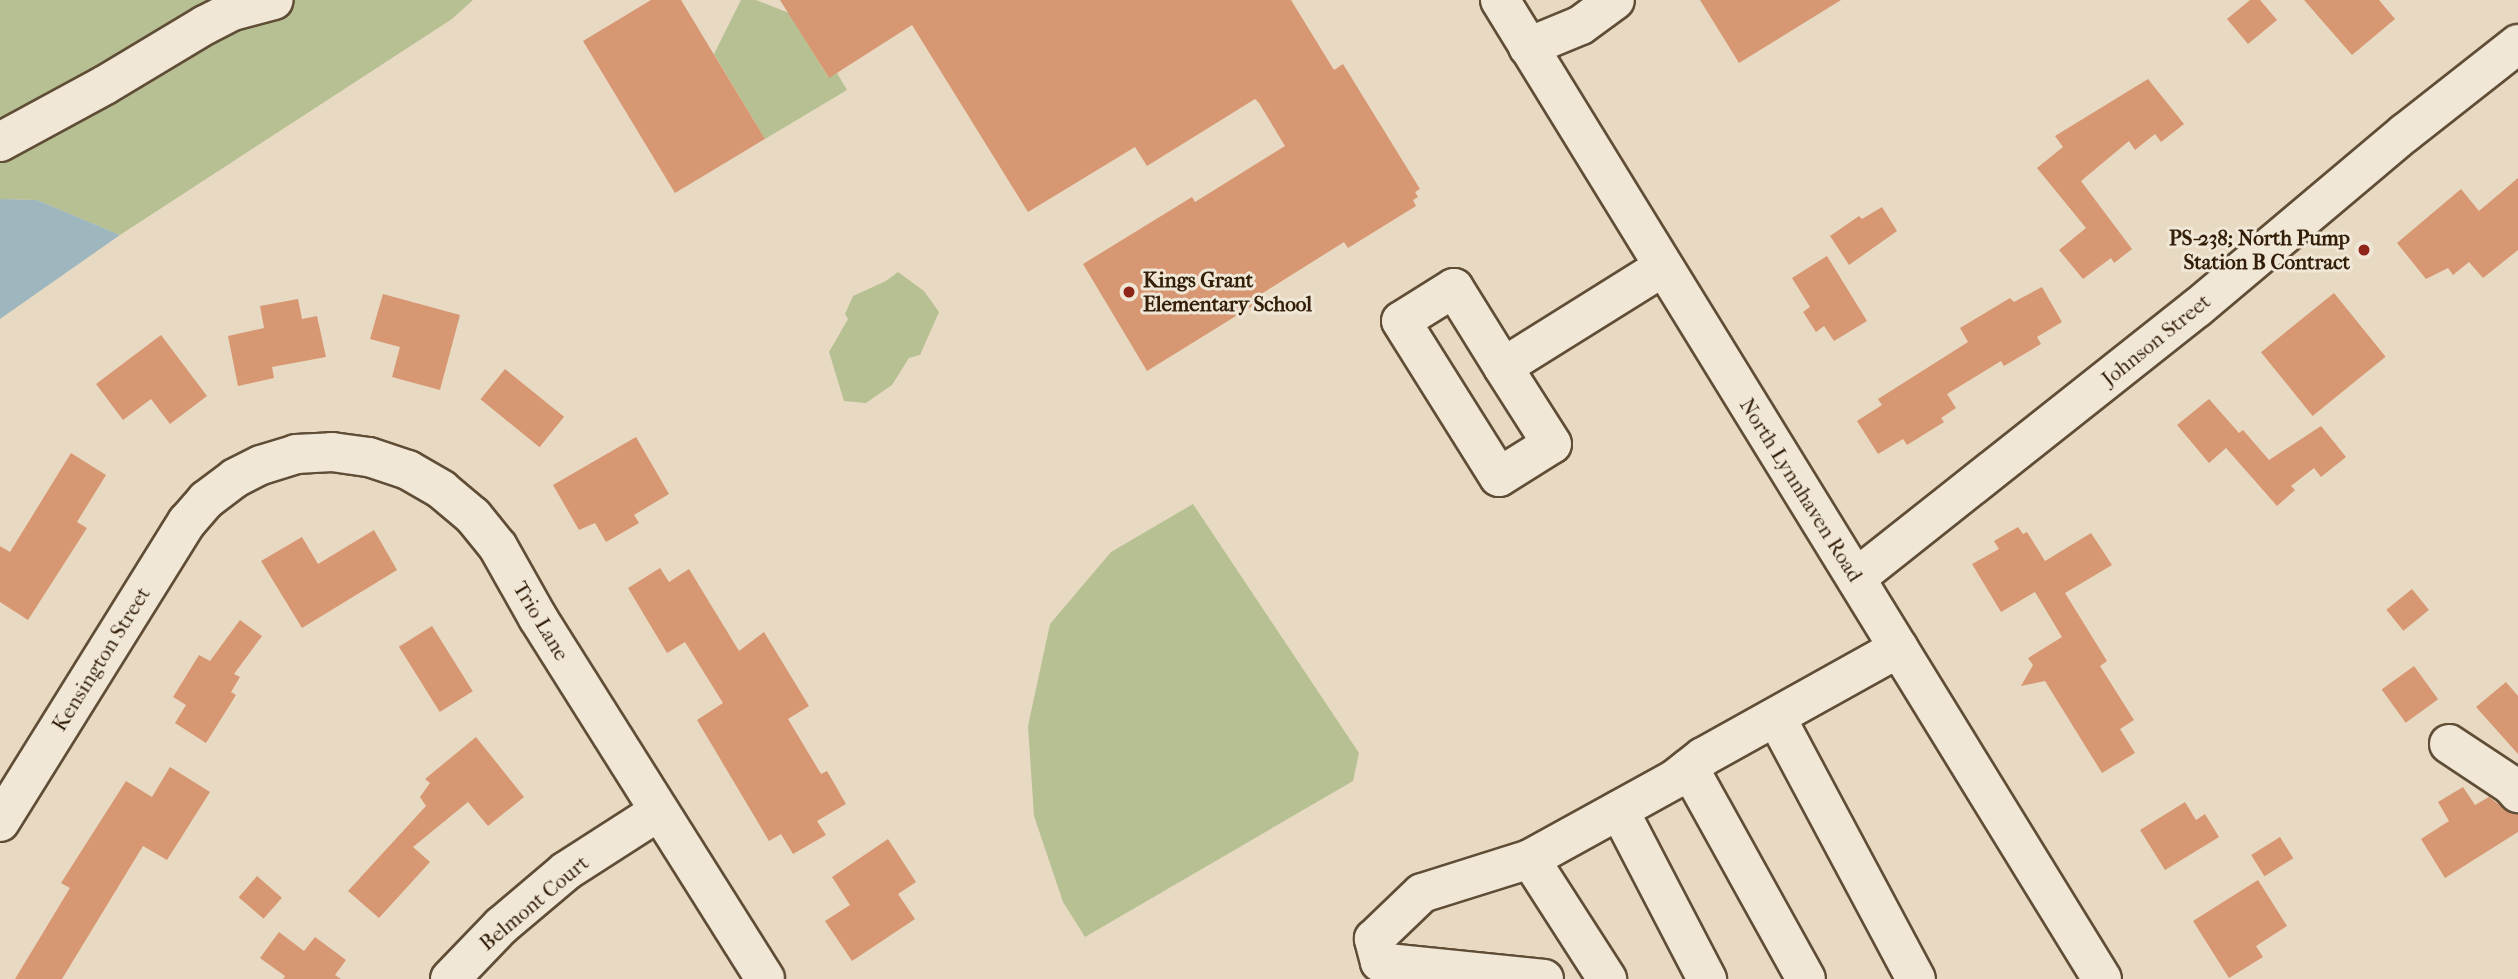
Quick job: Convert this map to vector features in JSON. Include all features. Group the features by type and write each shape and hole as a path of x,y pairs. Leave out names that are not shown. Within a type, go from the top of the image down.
{"street":[{"path":"0,142 105,85 205,25 233,11 274,0"},
{"name":"North Lynnhaven Road","path":"1500,0 2098,977"},
{"path":"1528,47 1581,25 1615,0"},
{"name":"Johnson Street","path":"1856,578 2197,308 2405,132 2518,44"},
{"path":"1503,366 1663,267"},
{"path":"1454,288 1503,366 1552,444 1499,477 1401,321 1454,288"},
{"name":"Trio Lane","path":"206,500 235,478 261,465 296,454 332,452 369,457 408,470 443,490 473,516 498,547 538,618 765,979"},
{"name":"Kensington Street","path":"0,821 187,522 206,500"},
{"path":"1544,979 1380,962 1374,949 1374,939 1422,893 1530,859 1899,648"},
{"path":"1776,716 1916,979"},
{"path":"2449,744 2511,785 2518,793"},
{"path":"1689,768 1805,979"},
{"path":"1619,810 1707,979"},
{"name":"Belmont Court","path":"450,979 501,926 566,871 658,812"},
{"path":"1530,859 1607,979"}],"green space":[{"path":"0,0 473,0 452,19 120,235 37,200 0,199"},
{"path":"741,0 756,0 789,13 828,77 837,73 847,90 765,139 714,54"},
{"path":"898,272 924,291 939,312 920,355 909,358 892,385 866,403 844,401 829,352 848,319 845,314 853,296 886,281"},
{"path":"1193,504 1359,753 1353,781 1085,937 1063,902 1034,816 1028,726 1050,624 1111,552"}],"water":[{"path":"0,199 37,200 120,235 0,319"}],"building":[{"path":"651,0 681,0 765,139 675,193 583,41"},
{"path":"780,0 1291,0 1334,70 1343,64 1420,189 1415,192 1418,197 1413,200 1416,206 1348,248 1344,242 1255,298 1257,303 1147,371 1083,264 1192,197 1195,202 1285,146 1259,103 1255,99 1147,166 1135,147 1028,212 912,25 829,78"},
{"path":"1700,0 1841,0 1739,63"},
{"path":"2250,0 2260,0 2277,20 2248,44 2227,19"},
{"path":"2304,0 2379,0 2395,19 2352,55"},
{"path":"2148,79 2184,124 2161,142 2155,134 2135,150 2129,141 2081,181 2132,249 2114,263 2111,258 2083,279 2059,250 2086,228 2037,168 2063,147 2055,136"},
{"path":"2518,178 2518,250 2483,278 2469,262 2453,275 2448,268 2426,279 2397,243 2461,189 2479,211"},
{"path":"1882,207 1897,231 1849,265 1830,236 1859,216 1862,219"},
{"path":"1827,256 1867,321 1834,341 1824,326 1816,332 1803,312 1810,307 1792,278"},
{"path":"2042,287 2062,322 2037,337 2041,344 2004,366 2001,361 1947,394 1956,408 1941,418 1944,422 1907,445 1903,439 1878,454 1857,421 1882,405 1878,399 1968,342 1960,328 2010,298 2014,302"},
{"path":"2334,293 2386,357 2313,416 2261,352"},
{"path":"383,294 460,315 440,390 392,377 400,347 370,339"},
{"path":"298,299 302,319 317,316 326,357 272,367 274,378 238,386 228,336 264,328 260,306"},
{"path":"161,335 207,396 170,424 151,399 123,420 96,384"},
{"path":"505,369 564,417 540,447 480,399"},
{"path":"2209,399 2239,433 2243,430 2269,460 2321,426 2346,457 2321,477 2314,468 2291,486 2295,490 2277,506 2226,448 2209,463 2177,425"},
{"path":"636,437 669,494 634,515 639,523 606,542 595,523 579,530 553,485"},
{"path":"71,453 106,475 77,522 87,528 28,620 0,602 0,546 10,552"},
{"path":"2018,527 2023,534 2027,532 2045,561 2091,533 2112,565 2065,593 2107,661 2100,666 2134,720 2120,729 2135,753 2102,773 2045,681 2021,686 2033,665 2028,658 2062,637 2035,592 2001,612 1972,564 1999,549 1994,541"},
{"path":"374,530 397,570 302,628 261,561 302,537 318,564"},
{"path":"660,568 669,582 689,569 739,651 764,632 809,706 788,719 821,774 827,771 846,804 817,821 826,835 793,854 781,834 769,841 697,720 723,703 685,642 667,653 628,588"},
{"path":"2412,589 2429,610 2403,631 2386,610"},
{"path":"240,620 262,636 234,674 240,677 231,692 236,695 206,743 175,723 186,705 173,697 199,655 210,661"},
{"path":"432,626 473,691 440,712 399,647"},
{"path":"2414,666 2438,699 2406,723 2382,690"},
{"path":"2506,682 2518,696 2518,754 2476,707"},
{"path":"476,737 524,797 488,826 468,802 413,847 430,862 379,918 348,891 426,806 420,797 430,783 425,779"},
{"path":"170,767 210,792 167,860 143,846 62,979 15,979 70,888 61,883 126,781 152,797"},
{"path":"2463,787 2475,805 2489,797 2510,813 2518,814 2518,832 2445,878 2421,839 2449,821 2438,802"},
{"path":"2185,802 2196,820 2205,814 2219,837 2165,870 2140,830"},
{"path":"2280,837 2293,858 2264,876 2251,855"},
{"path":"888,839 916,882 898,894 915,919 852,961 825,921 850,905 832,877"},
{"path":"257,876 282,898 264,919 239,897"},
{"path":"2258,880 2287,926 2256,946 2263,957 2229,978 2193,921"},
{"path":"279,932 304,951 315,937 346,960 335,975 341,979 283,979 285,976 260,958"}],"place":[{"name":"PS-238; North Pump Station B Contract","path":"2364,250"},
{"name":"Kings Grant Elementary School","path":"1129,292"}]}
